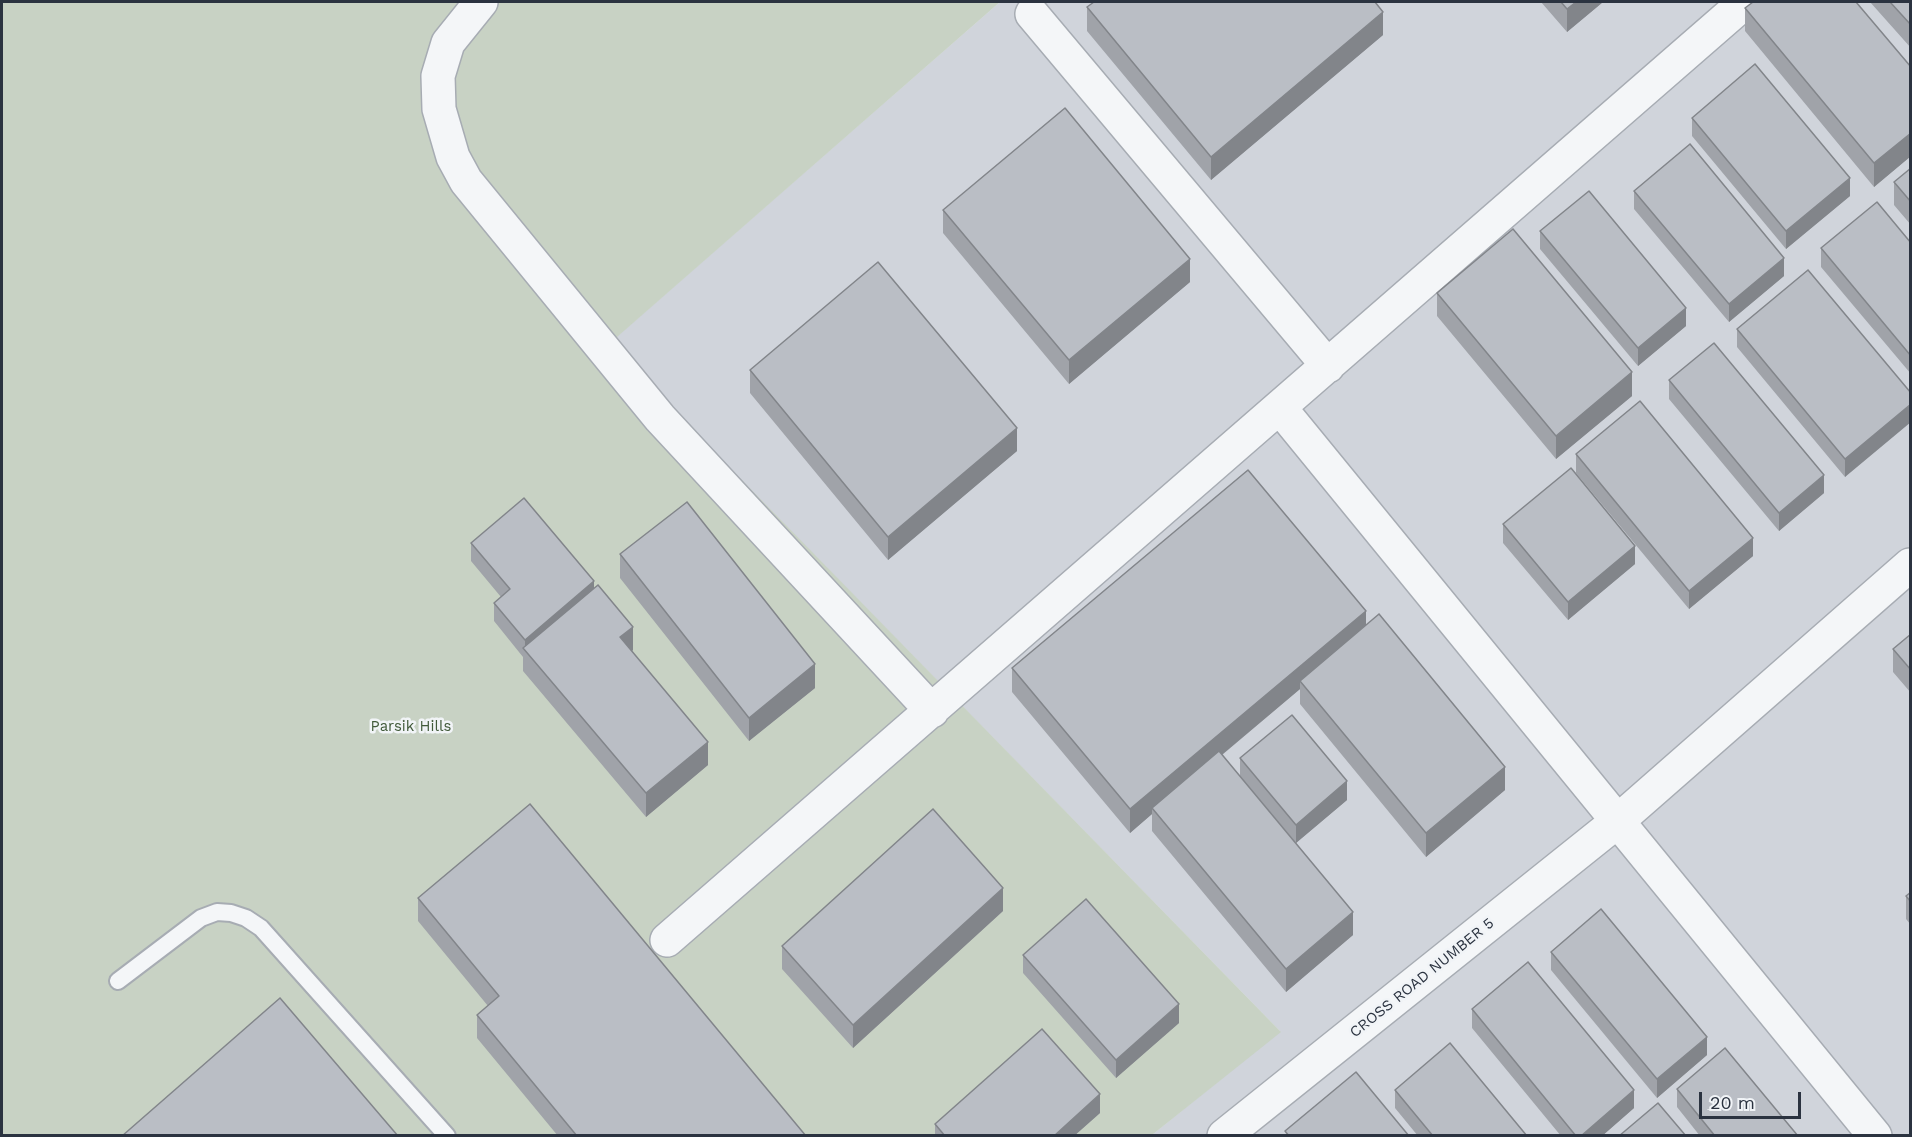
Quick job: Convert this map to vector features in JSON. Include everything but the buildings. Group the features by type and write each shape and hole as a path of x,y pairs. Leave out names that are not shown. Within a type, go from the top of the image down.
{"street":[{"path":"481,2 448,43 438,76 440,109 453,157 466,181 660,418 932,711"},
{"path":"667,940 1745,2"},
{"path":"1032,14 1328,366"},
{"path":"1280,408 1875,1136"},
{"name":"CROSS ROAD NUMBER 5","path":"1224,1136 1619,820 1911,565"}],"lane":[{"path":"118,981 201,918 217,912 231,913 246,918 261,928 447,1136"}],"shaded area":[{"path":"1000,2 1910,2 1910,1135 1152,1135 1280,1031 608,344"}],"green space":[{"name":"Parsik Hills","path":"2,2 1000,2 609,344 1281,1032 1152,1135 2,1136"}]}
